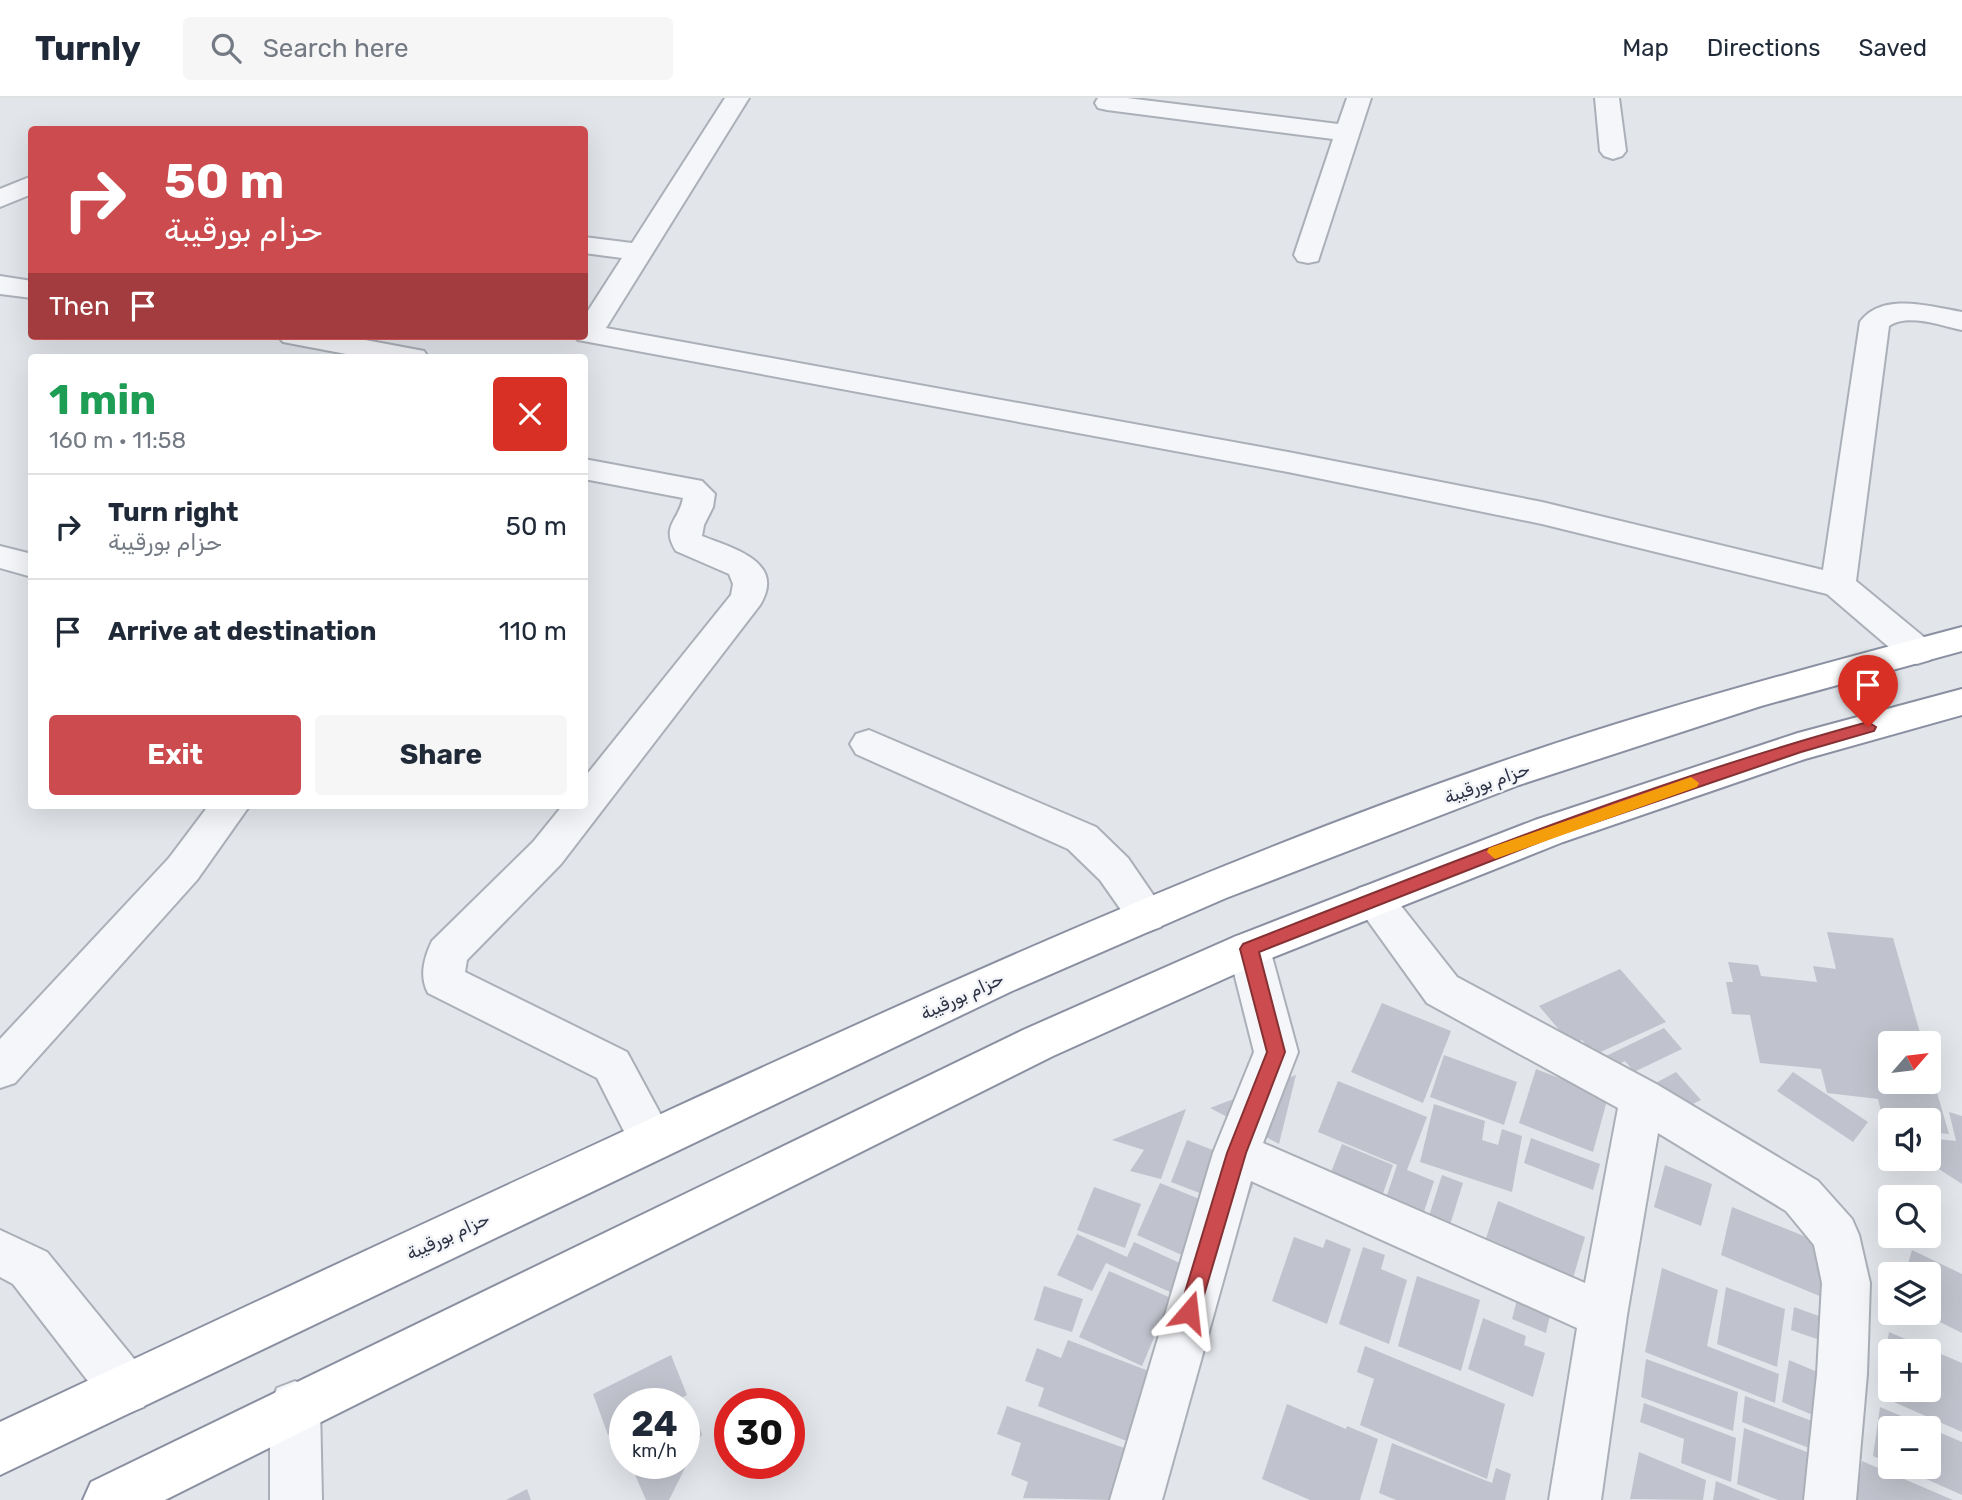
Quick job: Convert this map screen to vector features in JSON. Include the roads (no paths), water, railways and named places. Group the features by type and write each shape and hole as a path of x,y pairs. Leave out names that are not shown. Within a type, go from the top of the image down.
{"highway":[{"name":"حزام بورقيبة","path":"0,1449 997,979 1212,887 1506,775 1755,695 1962,639"},
{"path":"109,1500 295,1406 1026,1049 1249,949 1549,831 1785,751 1962,702"}],"street":[{"path":"588,332 737,98"},
{"path":"1308,255 1359,98"},
{"path":"1607,98 1613,151"},
{"path":"1107,103 1348,133"},
{"path":"0,199 28,186"},
{"path":"588,246 640,252"},
{"path":"0,285 28,289"},
{"path":"1838,585 1875,322 1884,314 1899,312 1962,321"},
{"path":"316,340 396,354"},
{"path":"579,346 1288,462 1515,507 1838,585 1917,652"},
{"path":"588,470 691,488 699,494 700,500 685,529 684,537 688,543 741,565 749,575 751,585 748,597 588,801"},
{"path":"0,557 28,565"},
{"path":"869,744 1082,838 1114,869 1147,915"},
{"path":"0,1069 183,869 228,809"},
{"path":"582,809 547,853 447,953 443,981 612,1065 652,1141"},
{"path":"1373,900 1443,990 1642,1098 1802,1196 1835,1235 1846,1283 1842,1374 1829,1500"},
{"path":"1136,1500 1237,1153 1276,1052 1249,949"},
{"path":"1575,1500 1603,1315 1642,1098"},
{"path":"1237,1153 1603,1315"},
{"path":"0,1252 30,1268 126,1389"},
{"path":"295,1406 296,1500"}]}
